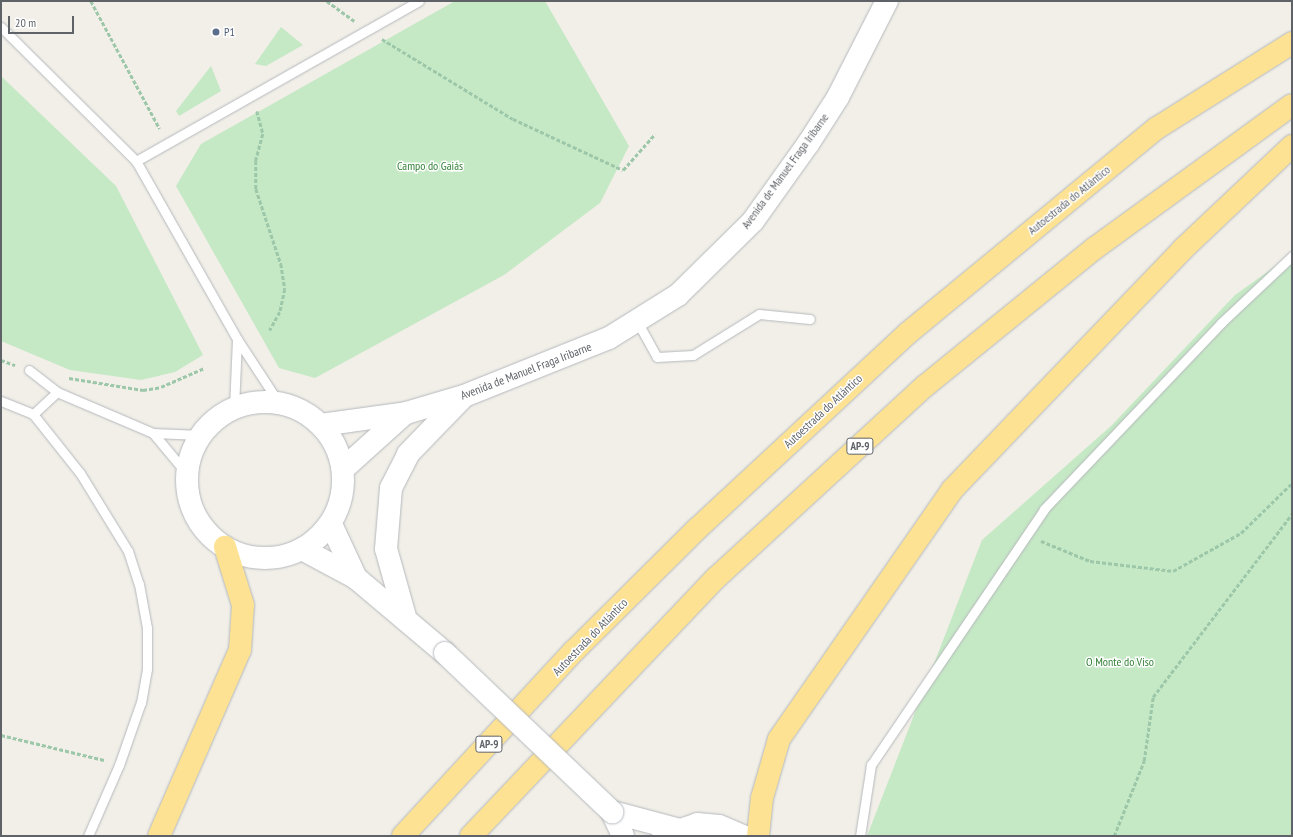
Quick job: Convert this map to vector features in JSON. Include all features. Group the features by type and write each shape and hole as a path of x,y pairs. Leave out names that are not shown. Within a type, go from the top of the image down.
{"highway":[{"name":"Autoestrada do Atlántico","path":"403,836 574,651 691,535 908,332 1157,128 1292,43"},
{"name":"AP-9","path":"471,836 716,578 925,386 1095,248 1292,105"},
{"path":"758,836 762,798 779,739 952,490 1183,249 1292,146"},
{"path":"159,836 240,650 242,605 225,547"}],"street":[{"name":"Avenida de Manuel Fraga Iribarne","path":"321,425 406,413 464,396 570,356 638,323 683,291 753,221 838,97 887,1"},
{"path":"406,620 386,549 391,488 408,454 464,396"},
{"path":"254,402 279,403 302,411 321,425 336,446 343,469 342,494 331,524 302,549 277,558 250,557 225,547 205,529 192,506 188,475 191,454 201,435 216,419 234,408 254,402"},
{"name":"Avenida de Manuel Fraga Iribarne","path":"343,469 406,413"},
{"path":"331,524 356,578"},
{"path":"302,549 356,578 445,653 612,812 623,836"},
{"path":"612,812 670,832 697,824 719,826 743,836"}],"lane":[{"path":"136,161 419,1"},
{"path":"1,23 4,30 136,161 238,339 279,403"},
{"path":"860,836 870,765 1028,536 1044,508 1221,323 1292,256"},
{"path":"638,323 657,357 693,355 759,314 810,319"},
{"path":"234,408 238,339"},
{"path":"29,370 57,392 153,433 201,435"},
{"path":"33,414 57,392"},
{"path":"1,401 33,414 80,473 128,552 139,584 147,628 147,669 141,702 119,765 88,836"},
{"path":"153,433 188,475"}],"path":[{"path":"91,1 168,143"},
{"path":"328,1 368,30 513,118 623,170 655,134"},
{"path":"250,96 262,126 256,162 256,189 284,276 284,300 270,330"},
{"path":"67,378 143,390 161,387 204,368"},
{"path":"1028,536 1090,561 1174,571 1241,533 1292,483"},
{"path":"1114,836 1144,761 1153,697 1292,514"},
{"path":"1,735 73,750 119,765"}],"green space":[{"name":"Campo do Gaiás","path":"455,1 545,1 629,146 600,203 504,275 315,378 279,368 176,186 201,144"},
{"path":"281,27 303,45 266,66 255,64"},
{"path":"211,66 221,91 179,116 176,111"},
{"path":"1,76 116,186 203,355 175,372 141,380 70,370 1,341"},
{"name":"O Monte do Viso","path":"1292,254 1292,836 867,836 982,540 1111,426 1235,295"}],"place":[{"name":"P1","path":"216,32"}]}
